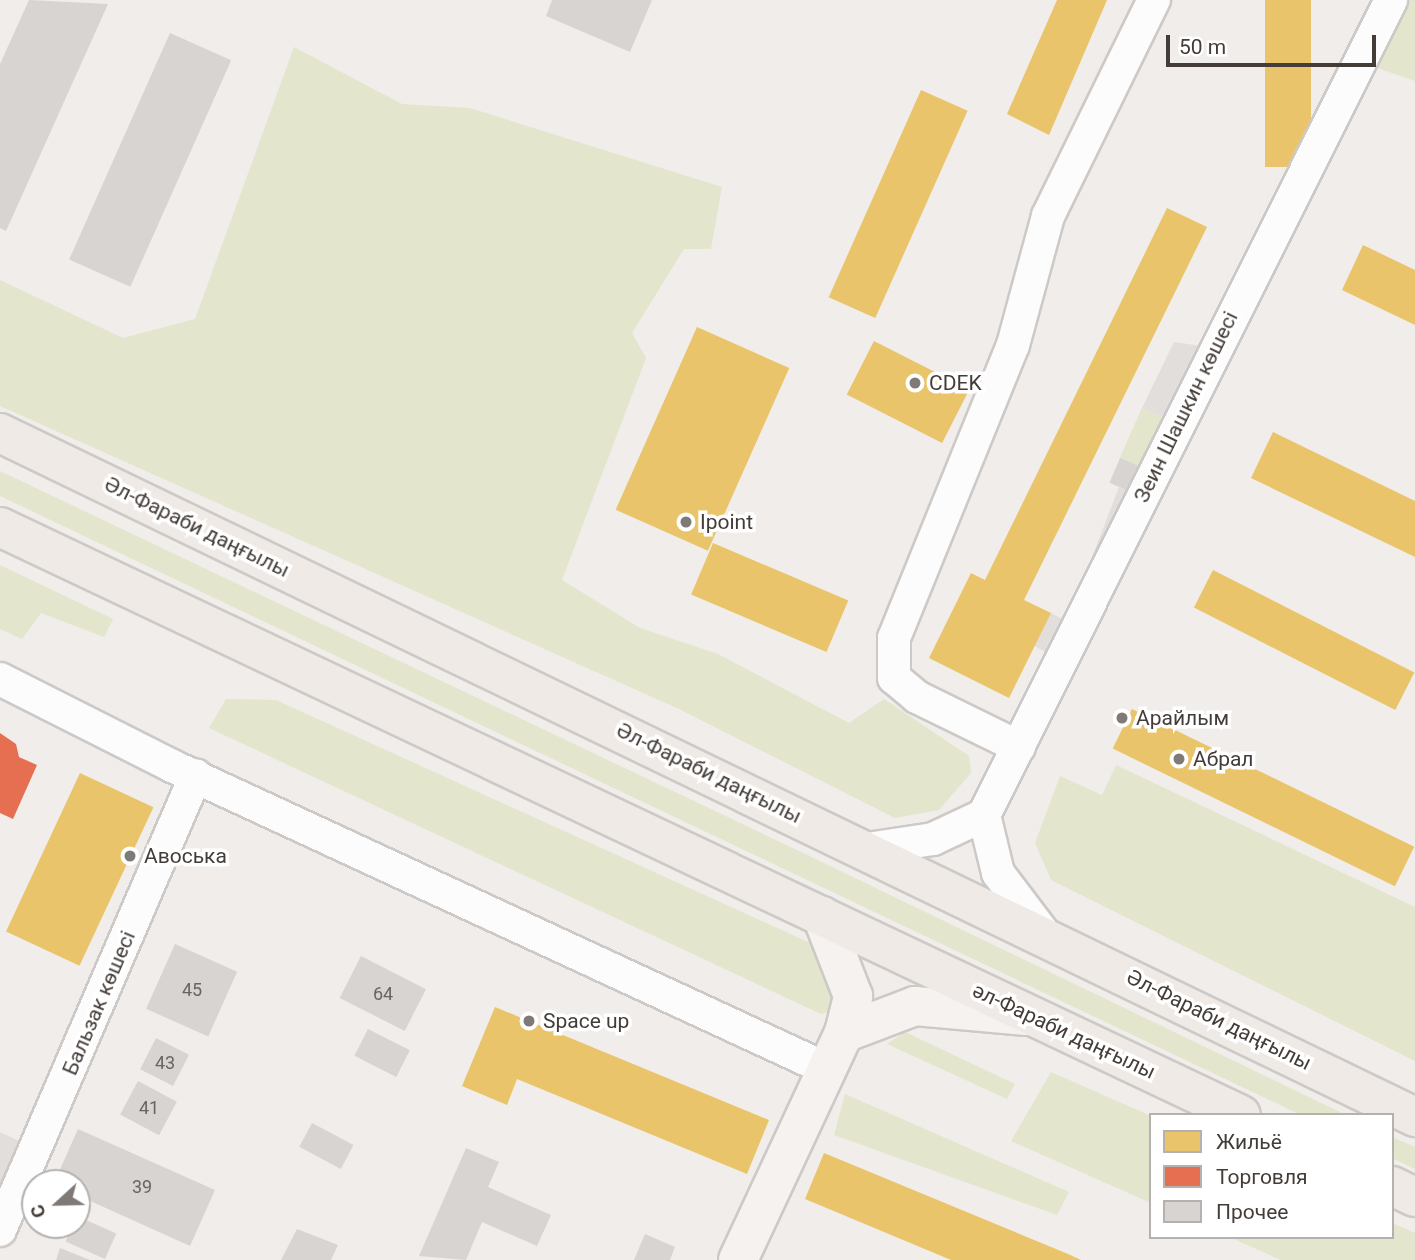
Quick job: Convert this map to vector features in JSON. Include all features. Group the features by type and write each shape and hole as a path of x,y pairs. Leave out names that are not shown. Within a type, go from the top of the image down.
{"main road":[{"name":"Әл-Фараби даңғылы","path":"0,433 867,849 1415,1116"},
{"path":"0,527 822,916"},
{"name":"әл-Фараби даңғылы","path":"822,916 1027,1016 1237,1113"},
{"path":"1394,1187 1415,1197"}],"street":[{"path":"1019,747 918,697 894,678 894,638 1013,345 1048,216 1154,0"},
{"name":"Зеин Шашкин көшесі","path":"984,815 1391,0"},
{"path":"0,679 196,775 827,1069"},
{"name":"Бальзак көшесі","path":"0,1230 196,775"},
{"path":"867,849 933,839 984,815 998,873 1045,935"},
{"path":"738,1260 844,1033 852,979 822,916"},
{"path":"844,1033 915,1006 1027,1016"}],"green space":[{"path":"1406,0 1415,0 1415,81 1369,65"},
{"path":"294,47 402,104 470,108 722,187 711,249 684,249 632,333 646,358 562,580 640,628 718,654 849,723 884,699 969,756 971,773 939,810 895,818 679,709 0,406 0,280 123,338 195,319"},
{"path":"1142,408 1169,420 1147,470 1120,458"},
{"path":"0,471 1342,1113 1297,1113 0,496"},
{"path":"0,565 113,619 104,637 41,613 22,639 0,629"},
{"path":"226,699 276,700 830,952 837,1010 821,1014 209,728"},
{"path":"1116,765 1415,907 1415,1061 1051,880 1035,843 1060,776 1102,795"},
{"path":"905,1032 1015,1084 1007,1099 887,1044"},
{"path":"1051,1072 1149,1115 1149,1202 1011,1141"},
{"path":"845,1094 1069,1192 1057,1215 834,1135"},
{"path":"1394,1138 1415,1147 1415,1169 1394,1159"},
{"path":"1394,1224 1415,1233 1415,1260 1281,1260 1234,1239 1394,1239"}],"shaded area":[{"path":"1174,342 1215,348 1169,420 1142,408"},
{"path":"1119,487 1142,496 1095,618 1072,609"},
{"path":"1051,613 1078,628 1060,660 1033,645"},
{"path":"0,1132 21,1142 0,1189"}],"building: Жильё":[{"path":"1057,0 1107,0 1049,135 1007,114"},
{"path":"1265,0 1311,0 1311,167 1265,167"},
{"path":"921,90 968,111 875,318 829,297"},
{"path":"1167,208 1207,227 1024,600 1051,613 1009,698 929,658 971,573 985,580"},
{"path":"1363,245 1415,270 1415,325 1342,290"},
{"path":"697,327 789,368 708,551 616,510"},
{"path":"874,341 969,390 942,443 847,394"},
{"path":"1273,432 1415,501 1415,557 1251,478"},
{"path":"713,543 848,600 826,652 691,595"},
{"path":"1213,570 1414,673 1395,710 1194,607"},
{"path":"1132,709 1414,847 1395,886 1113,749"},
{"path":"80,773 153,807 79,966 6,932"},
{"path":"495,1007 769,1120 747,1174 517,1079 507,1105 462,1086"},
{"path":"824,1153 1081,1260 951,1260 805,1199"}],"building: Торговля":[{"path":"0,733 16,744 19,757 37,765 13,819 0,813"}],"building: Прочее":[{"path":"29,0 108,4 6,231 0,228 0,64"},
{"path":"552,0 652,0 630,52 546,16"},
{"path":"170,33 231,60 130,287 69,260"},
{"path":"1120,458 1146,469 1135,494 1109,483"},
{"path":"175,944 237,972 208,1037 146,1009"},
{"path":"361,956 426,989 405,1031 340,998"},
{"path":"368,1029 410,1050 396,1077 354,1056"},
{"path":"156,1038 189,1055 173,1086 140,1069"},
{"path":"138,1081 177,1102 159,1135 120,1115"},
{"path":"312,1123 353,1145 341,1169 299,1147"},
{"path":"78,1129 215,1190 190,1246 91,1201 91,1169 60,1169"},
{"path":"466,1148 499,1162 488,1187 551,1215 537,1246 482,1222 466,1260 419,1256"},
{"path":"91,1222 116,1233 105,1259 66,1242 67,1239 91,1239"},
{"path":"297,1229 338,1245 331,1260 281,1260"},
{"path":"645,1234 675,1247 670,1260 634,1260"},
{"path":"60,1248 90,1260 56,1260"}],"place":[{"name":"CDEK","path":"915,383"},
{"name":"Ipoint","path":"686,522"},
{"name":"Арайлым","path":"1122,718"},
{"name":"Абрал","path":"1179,759"},
{"name":"Авоська","path":"130,856"},
{"name":"Space up","path":"529,1021"}]}
